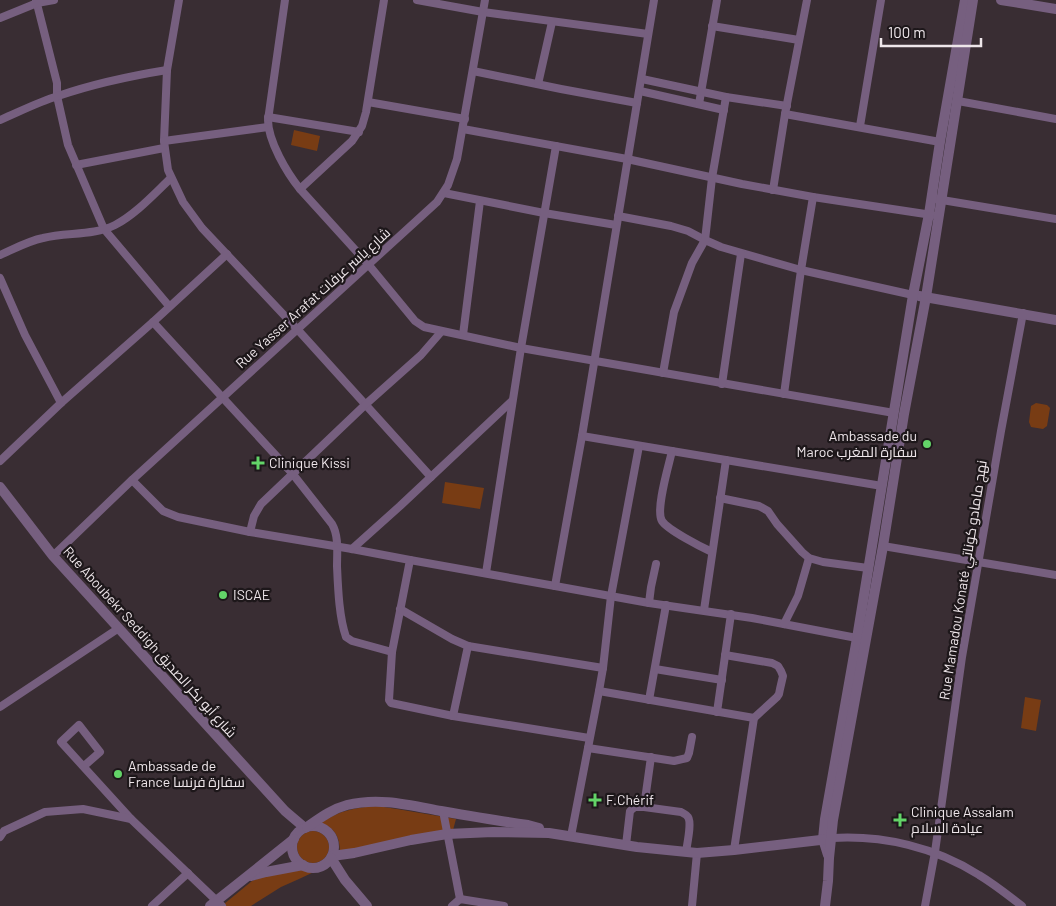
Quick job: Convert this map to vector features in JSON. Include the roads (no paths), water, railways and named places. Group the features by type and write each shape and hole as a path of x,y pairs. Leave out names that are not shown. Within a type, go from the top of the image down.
{"street":[{"path":"0,18 37,2 54,0"},
{"path":"179,0 167,70 164,144 168,170 183,202 202,228 298,330 431,477"},
{"path":"285,0 268,117 268,126 282,161 293,181 368,264 415,321 424,327 441,332 520,348 894,413"},
{"path":"300,189 352,141 365,119 384,0"},
{"path":"417,0 483,12 648,34"},
{"name":"Rue Yasser Arafat شارع ياسر عرفات","path":"53,556 222,397 415,223 444,193 455,168 485,0"},
{"path":"555,586 582,436 654,0"},
{"path":"699,104 717,0"},
{"path":"773,190 807,0"},
{"path":"860,126 881,0"},
{"path":"937,199 940,142 965,0"},
{"path":"825,906 829,876 828,839 833,820 861,639 868,568 913,295 934,215 958,101 973,0"},
{"path":"1001,0 1056,9"},
{"path":"37,2 68,145 76,165 104,229 169,306"},
{"path":"538,84 552,22"},
{"path":"712,26 799,40"},
{"path":"0,120 57,96 106,82 167,70"},
{"path":"473,71 638,103"},
{"path":"642,79 940,142"},
{"path":"640,91 724,110"},
{"path":"663,373 674,312 692,263 705,240 712,178 726,97"},
{"path":"958,101 1056,119"},
{"path":"368,102 465,118"},
{"path":"268,117 359,132"},
{"path":"76,165 164,144 268,126"},
{"path":"463,129 628,159 773,190 934,215"},
{"path":"486,573 520,348 556,146"},
{"path":"0,255 31,241 98,231 115,225 140,206 171,178"},
{"path":"444,193 544,213 671,226 688,231 741,254 801,270 913,295 1056,320"},
{"path":"784,394 813,197"},
{"path":"937,199 1056,219"},
{"path":"463,335 480,201"},
{"path":"861,639 883,546 904,414 926,297 934,215"},
{"path":"0,461 60,403 227,254"},
{"path":"722,384 741,254"},
{"path":"0,278 60,403"},
{"name":"Rue Mamadou Konaté نهج مامادو كوناتي","path":"925,906 935,852 962,657 1023,313"},
{"path":"153,322 292,473 332,524 336,532 338,591 346,637 349,640 392,652"},
{"path":"250,532 254,516 261,504 366,404 421,355 441,332"},
{"path":"352,549 512,401"},
{"path":"582,436 882,486"},
{"path":"571,836 590,738 602,668 611,596 639,446"},
{"path":"672,451 660,503 661,520 666,525 712,552"},
{"path":"704,610 726,460"},
{"path":"132,480 158,507 168,514 178,517 250,532 611,596 731,614 861,639"},
{"name":"Rue Aboubekr Seddigh شارع أبو بكر الصديق","path":"0,487 3,498 53,556 301,832"},
{"path":"720,498 759,506 768,511 777,524 809,558 823,562 868,568"},
{"path":"883,546 1056,575"},
{"path":"784,624 798,596 809,558"},
{"path":"410,560 392,652 389,702 453,716 590,738"},
{"path":"649,602 656,564"},
{"path":"649,700 666,605"},
{"path":"400,609 452,640 468,646 602,668"},
{"path":"717,712 731,614"},
{"path":"0,707 119,628"},
{"path":"453,716 468,646"},
{"path":"725,655 772,663 782,671 779,694 754,718 734,850"},
{"path":"655,669 722,680"},
{"path":"598,691 754,718"},
{"path":"84,766 100,752 79,726 61,742 131,819 188,873 216,904 301,832 332,811 357,803 385,801 528,825 549,832 571,836 626,845 698,853 848,837 874,838 935,852 977,874 1022,906"},
{"path":"588,748 674,761 687,758 692,738"},
{"path":"644,808 651,757"},
{"path":"626,845 630,811 635,807 681,812 690,819 686,852"},
{"path":"0,837 4,831 45,812 83,809 131,819"},
{"path":"442,811 460,899"},
{"path":"246,878 303,865 321,866 328,862 333,852 333,840 329,833 319,826 301,832 293,843 296,859 303,865"},
{"path":"331,857 447,834 549,832"},
{"path":"692,906 698,853"},
{"path":"331,857 345,880 367,906"},
{"path":"321,866 345,880"},
{"path":"152,906 188,873"},
{"path":"452,906 460,899"},
{"path":"460,899 504,906"}],"place":[{"name":"Ambassade du Maroc سفارة المغرب","path":"927,444"},
{"name":"Clinique Kissi","path":"258,463"},
{"name":"ISCAE","path":"223,595"},
{"name":"Ambassade de France سفارة فرنسا","path":"118,774"},
{"name":"F.Chérif","path":"595,800"},
{"name":"Clinique Assalam عيادة السلام","path":"900,820"}]}
